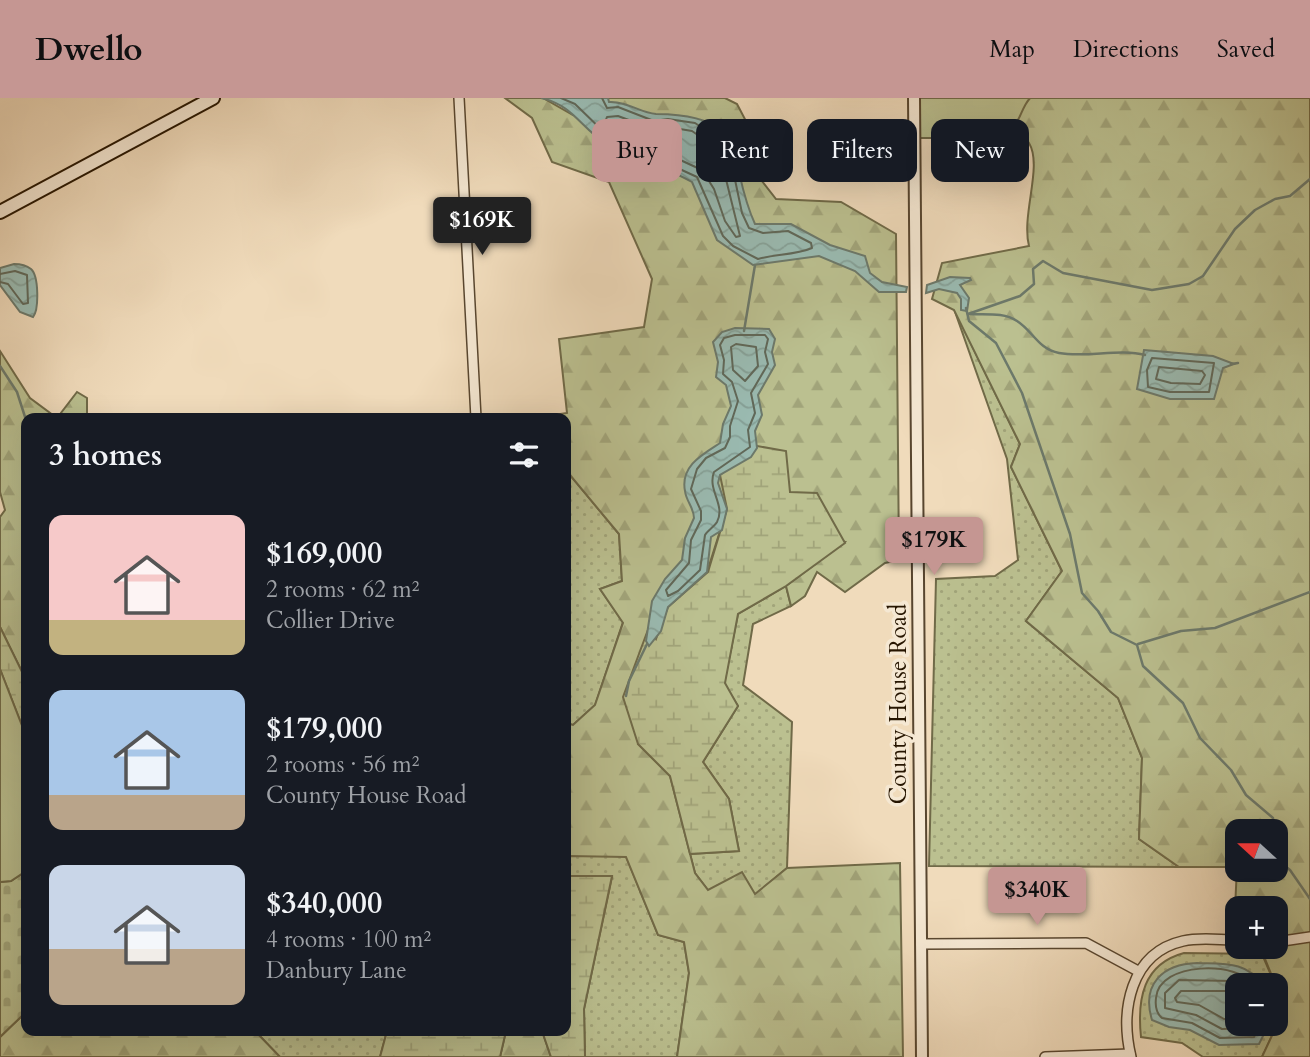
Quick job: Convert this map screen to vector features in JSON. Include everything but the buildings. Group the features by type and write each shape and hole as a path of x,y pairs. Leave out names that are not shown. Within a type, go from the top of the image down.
{"main road":[{"path":"0,212 212,98"}],"street":[{"path":"458,98 476,413"},
{"name":"County House Road","path":"914,98 922,1057"},
{"path":"1288,940 1310,937"},
{"path":"1045,1057 1130,1055 1129,1010 1138,971 1150,958 1181,941 1225,940"},
{"path":"921,944 1086,943 1138,971"}],"green space":[{"path":"505,98 543,98 573,115 594,98 725,98 737,104 745,119 696,119 696,182 763,182 776,199 841,202 896,234 899,560 885,563 845,592 817,572 805,596 791,606 786,586 845,542 727,509 707,572 638,744 670,776 695,873 708,890 742,872 755,894 787,868 900,863 903,1057 677,1057 689,973 684,942 658,935 626,857 571,856 571,724 595,705 623,623 600,589 622,581 619,534 571,476 571,413 567,413 559,339 644,327 652,279 609,182 682,182 682,119 592,119 592,176 552,162 532,118"},
{"path":"918,98 1030,98 1018,119 931,119 931,138 919,138"},
{"path":"1030,98 1310,98 1310,1057 1262,1057 1272,1036 1288,1036 1288,973 1271,973 1265,959 1288,959 1288,896 1236,896 1236,882 1288,882 1288,819 1225,819 1225,867 1179,867 1139,839 1142,758 1118,698 1026,621 1062,571 1011,467 1020,444 954,310 932,299 942,263 1029,246 1027,234 1034,164 1029,143 1029,119 1018,119 1022,107"},
{"path":"954,309 1020,444 1011,467 1062,571 1026,621 1118,698 1142,758 1139,839 1179,867 929,866 936,579 995,576 1018,560 1007,459"},
{"path":"0,351 30,398 50,413 21,413 21,670 0,627 0,517 5,510 0,492"},
{"path":"77,392 87,398 87,413 61,413"},
{"path":"757,446 786,451 790,492 817,493 845,543 786,586 738,614 725,683 738,706 703,762 729,799 739,851 690,854 670,776 638,744 623,697 649,627 656,639 668,607 708,572 727,509 720,475"},
{"path":"571,476 619,534 622,581 600,589 623,622 595,705 573,725"},
{"path":"786,586 791,606 753,624 743,685 792,722 787,868 755,895 708,890 695,873 690,854 739,851 729,799 703,762 738,706 724,684 738,614"},
{"path":"0,627 21,670 21,723 0,669"},
{"path":"0,669 21,723 21,874 11,881 0,882"},
{"path":"571,856 626,856 658,935 684,942 689,973 677,1057 585,1057 584,1009 612,877 571,876"},
{"path":"21,874 21,1017 0,1037 0,882 11,881"},
{"path":"571,876 612,876 584,1009 585,1057 551,1057 544,1036 571,1036"},
{"path":"1184,953 1225,954 1225,959 1264,959 1270,973 1225,973 1225,1036 1272,1036 1262,1057 1203,1057 1182,1043 1141,1037 1142,997 1151,974 1159,965"},
{"path":"21,1017 21,1036 260,1036 280,1057 0,1057 0,1037"},
{"path":"260,1036 386,1036 380,1057 280,1057"},
{"path":"386,1036 505,1036 500,1057 380,1057"},
{"path":"505,1036 544,1036 551,1057 500,1057"}],"water":[{"path":"541,98 608,98 609,102 622,103 650,113 698,119 696,182 741,182 755,224 791,224 830,245 865,256 870,273 882,282 907,287 906,292 879,292 855,271 819,256 753,265 717,240 692,182 682,177 682,119 592,119 592,132 570,112"},
{"path":"14,264 31,269 36,278 36,308 33,317 20,312 0,285 0,268"},
{"path":"950,277 971,280 960,285 969,298 967,311 961,310 961,299 957,293 939,289 926,293 927,285"},
{"path":"735,328 769,329 775,339 772,352 775,365 758,395 762,415 755,431 757,448 751,457 720,475 718,483 727,509 722,530 711,537 707,572 668,607 661,631 649,646 646,641 652,601 665,579 682,560 685,538 694,518 685,491 686,474 694,462 720,443 723,424 731,406 726,385 716,377 718,362 713,342 722,332"},
{"path":"1144,350 1213,356 1234,364 1223,368 1214,399 1170,399 1137,389"},
{"path":"1185,964 1234,965 1251,973 1225,973 1225,1036 1263,1036 1259,1044 1219,1045 1190,1030 1169,1027 1152,1020 1149,1007 1152,986 1165,972"}],"waterway":[{"path":"968,314 1020,296 1034,284 1033,269 1043,261 1063,273 1152,290 1189,284 1203,276 1235,229 1255,210 1275,199 1290,196 1310,179"},
{"path":"744,331 755,265"},
{"path":"966,308 969,321 996,343 1022,393 1070,534 1082,593 1111,632 1137,645 1143,666 1183,703 1200,738 1231,770 1246,795 1273,819"},
{"path":"970,314 1012,318 1046,348 1059,353 1125,352 1145,355"},
{"path":"1231,364 1238,363"},
{"path":"0,366 17,392 24,413"},
{"path":"1138,644 1181,631 1215,628 1310,592"},
{"path":"626,696 629,681 647,644"},
{"path":"1288,868 1310,899"}]}
